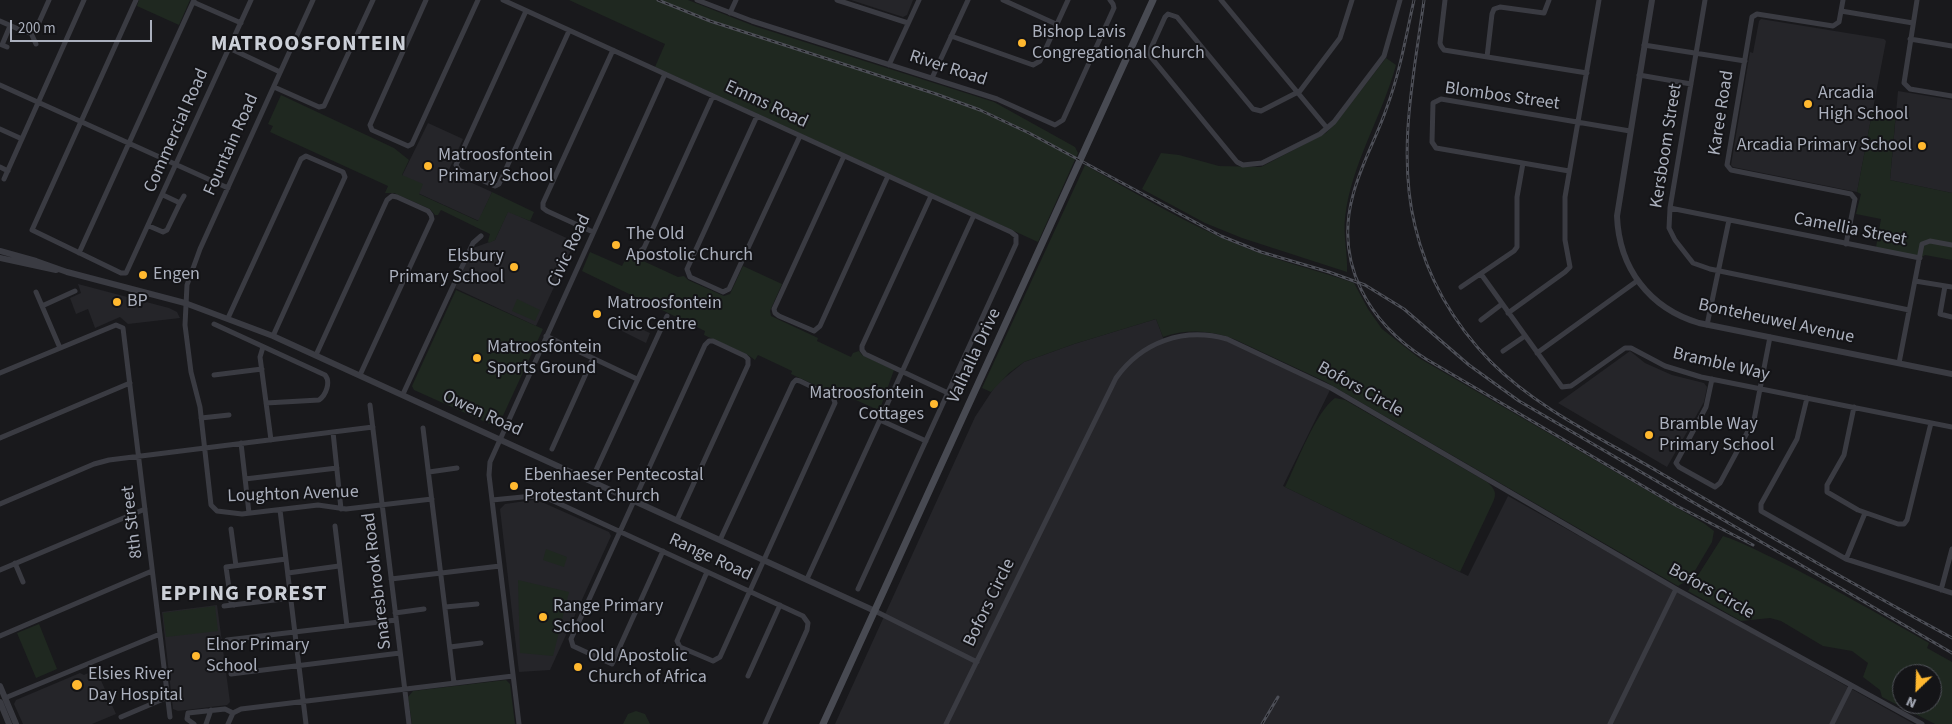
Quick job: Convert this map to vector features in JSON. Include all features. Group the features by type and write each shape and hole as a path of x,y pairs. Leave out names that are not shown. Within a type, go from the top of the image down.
{"main road":[{"name":"Valhalla Drive","path":"823,724 1153,0"}],"street":[{"path":"0,21 31,33 36,29 49,0"},
{"path":"4,179 84,0"},
{"path":"136,0 32,230 79,253 194,1 241,23"},
{"name":"Commercial Road","path":"79,253 121,273 126,273 252,0"},
{"name":"Fountain Road","path":"185,303 191,272 313,0"},
{"path":"274,87 319,107 324,106 373,0"},
{"path":"426,0 370,125 372,130 410,146 478,0"},
{"name":"Emms Road","path":"503,0 1011,232 1016,238 1016,244 948,393"},
{"name":"River Road","path":"697,0 997,99 1050,124 1057,124 1062,120 1114,8 1114,4 1110,0"},
{"path":"730,12 736,0"},
{"path":"837,0 908,23"},
{"path":"889,64 919,0"},
{"path":"932,78 968,0"},
{"path":"1003,0 1056,24"},
{"path":"951,36 1034,65 1040,61 1068,0"},
{"path":"1221,0 1327,128"},
{"path":"1352,0 1340,38 1298,93 1264,110 1256,111 1178,18 1170,14 1164,17 1151,48 1152,59 1241,164 1264,162 1327,128 1339,116 1384,56 1400,0"},
{"path":"1445,0 1440,42 1442,48 1587,73"},
{"path":"1487,57 1494,9 1500,7 1544,13 1549,0"},
{"path":"1508,313 1566,272 1570,267 1565,240 1564,213 1569,171 1599,0"},
{"name":"Bonteheuwel Avenue","path":"1652,0 1618,198 1617,223 1624,256 1637,281 1664,308 1688,320 1952,374"},
{"name":"Kersboom Street","path":"1705,0 1670,208 1669,228 1675,240 1693,263 1718,271 1909,310"},
{"path":"1843,0 1841,10 1913,23"},
{"path":"1917,0 1903,79 1905,85 1910,89 1952,96"},
{"name":"Karee Road","path":"1841,10 1839,22 1833,26 1757,14 1752,17 1727,165 1731,170 1851,194 1855,200 1846,244"},
{"path":"526,11 456,165 459,170 497,186 569,30"},
{"path":"7,47 2,44 10,26"},
{"path":"31,33 36,44"},
{"path":"1910,39 1952,46"},
{"path":"1644,45 1745,61"},
{"path":"229,48 280,72"},
{"path":"593,232 547,211 543,206 613,50"},
{"name":"Civic Road","path":"519,724 489,466 499,438 665,74"},
{"path":"1639,75 1691,84"},
{"path":"0,94 2,86 228,188"},
{"path":"637,254 644,248 713,96"},
{"name":"Blombos Street","path":"1569,171 1436,148 1432,142 1432,106 1434,101 1440,99 1630,131"},
{"path":"757,116 687,269 690,277 725,292 730,287 800,136"},
{"path":"0,129 22,139"},
{"path":"228,318 303,156 306,156 343,172 345,177 273,336"},
{"path":"844,156 774,309 775,313 779,316 807,330 814,331 820,326 888,176"},
{"path":"1461,287 1514,251 1517,247 1517,197 1523,163"},
{"path":"0,167 8,171"},
{"path":"162,195 180,203"},
{"path":"149,226 163,232 168,230 184,196"},
{"path":"316,355 388,199 396,196 428,211 432,215 432,219 360,375"},
{"path":"858,589 948,393 865,354 862,350 862,346 931,196"},
{"name":"Camellia Street","path":"1670,208 1920,258 1899,363"},
{"path":"807,579 974,216"},
{"path":"1707,325 1729,220"},
{"path":"403,394 473,242 481,236"},
{"path":"1920,258 1921,247 1925,241 1952,245"},
{"name":"Owen Road","path":"0,250 36,260 67,272"},
{"name":"Owen Road","path":"0,258 35,267 67,272 185,303 273,336 875,611"},
{"name":"Bramble Way","path":"1481,274 1562,388 1571,386 1625,348 1631,348 1665,366 1712,379 1952,427"},
{"path":"1915,280 1952,288"},
{"path":"1538,353 1637,281"},
{"path":"1945,286 1940,314 1952,317"},
{"path":"42,306 75,291"},
{"path":"0,373 60,348 36,292"},
{"name":"Loughton Avenue","path":"185,303 185,325 191,372 201,418 212,508 217,511 249,513 318,504 341,509 432,499"},
{"path":"1481,320 1502,304"},
{"path":"590,481 667,316"},
{"path":"214,324 325,375 329,382 324,396 319,400 266,403"},
{"name":"8th Street","path":"60,348 116,325 121,326 123,329 170,717"},
{"name":"Bofors Circle","path":"946,724 1116,378 1131,360 1145,350 1164,340 1184,335 1202,335 1227,339 1331,388 1676,589 1922,724"},
{"path":"546,336 638,379"},
{"path":"1503,351 1525,336"},
{"path":"1712,379 1706,407 1676,463 1679,468 1715,487 1720,483 1752,424 1770,337"},
{"path":"663,551 612,664 572,645 571,639 706,343 715,342 745,356 748,359 748,364 677,520"},
{"path":"263,347 260,355 271,440"},
{"path":"552,449 593,358"},
{"path":"214,375 262,369"},
{"path":"707,572 677,637 677,642 680,647 711,661 718,660 750,591 835,404 833,397 800,381 796,380 793,383 720,540"},
{"path":"0,438 130,383"},
{"path":"1807,398 1798,439 1760,509 1762,514 1846,559 1952,593"},
{"name":"Snaresbrook Road","path":"370,406 409,724"},
{"path":"1854,408 1844,455 1826,490 1831,496 1865,514 1898,524 1906,522 1931,423"},
{"path":"201,418 229,415"},
{"path":"880,420 926,440"},
{"path":"0,504 101,462 139,455 373,427"},
{"path":"423,428 454,683"},
{"path":"334,432 341,509"},
{"path":"241,443 249,513"},
{"path":"245,480 337,468"},
{"path":"429,472 457,468"},
{"name":"Range Road","path":"492,500 541,497 803,616 807,621 808,628 765,724"},
{"path":"0,570 145,509"},
{"path":"280,510 306,724"},
{"path":"1846,559 1865,514"},
{"path":"334,526 346,626"},
{"path":"231,529 236,566"},
{"path":"1941,590 1952,549"},
{"path":"234,605 231,602 226,567 286,559"},
{"path":"15,563 23,582"},
{"path":"288,572 339,566"},
{"path":"391,579 500,566"},
{"path":"0,636 152,571"},
{"path":"861,583 868,586"},
{"path":"1610,724 1676,589"},
{"path":"224,606 291,598"},
{"path":"445,607 477,604"},
{"path":"748,676 780,605"},
{"path":"395,613 424,609"},
{"path":"875,611 977,662"},
{"path":"227,640 396,620"},
{"path":"3,700 160,634"},
{"path":"450,647 481,643"},
{"path":"231,674 400,653"},
{"path":"228,724 233,713 240,709 513,676"},
{"path":"0,686 9,724"},
{"path":"1832,724 1851,686"},
{"path":"121,717 168,697"},
{"path":"3,700 16,724"},
{"path":"194,724 187,719 188,713 225,709 233,713"},
{"path":"206,724 211,710"}],"shaded area":[{"path":"139,0 190,0 179,25 137,6"},
{"path":"569,0 688,0 754,26 994,102 1075,147 1078,153 1038,242 655,67 665,44"},
{"path":"851,0 913,0 907,15 903,17"},
{"name":"Arcadia High School","path":"1761,19 1884,39 1886,41 1857,192 1733,167 1731,165 1750,52 1753,53"},
{"path":"1386,58 1396,65 1360,160 1348,198 1345,218 1347,272 1242,238 1205,223 1142,189 1161,153 1179,155 1219,166 1261,167 1326,133"},
{"name":"Arcadia Primary School","path":"1898,91 1952,100 1952,193 1890,180"},
{"path":"281,95 394,148 409,160 402,175 423,184 419,194 478,221 492,192 534,212 530,221 508,212 495,240 489,243 490,234 441,210 438,215 435,215 430,209 394,193 385,193 388,186 270,132 273,126 268,124"},
{"path":"1873,108 1896,112 1890,180 1952,193 1952,260 1925,255 1919,259 1876,247 1881,219 1856,214 1861,194 1857,192"},
{"name":"Matroosfontein Primary School","path":"428,123 463,139 448,172 492,192 479,221 398,184"},
{"path":"1085,165 1215,235 1249,249 1354,283 1368,309 1382,329 1419,358 1714,531 1712,542 1690,579 1678,586 1324,381 1225,336 1207,332 1190,332 1163,337 1156,319 1074,344 1024,362 1009,373 991,392 982,388"},
{"name":"Elsbury Primary School","path":"508,211 573,241 572,248 536,326 455,288 473,248 495,240"},
{"path":"590,252 622,266 628,254 678,277 684,276 688,280 724,296 730,294 743,266 782,284 770,311 771,316 818,338 817,341 851,357 853,353 859,351 862,355 894,370 880,409 878,410 845,395 842,400 837,395 791,374 792,371 758,355 755,360 704,335 705,331 582,271"},
{"path":"78,284 169,308 177,312 180,318 128,324 120,317 95,328 88,309 76,314 70,298 81,293"},
{"name":"Matroosfontein Sports Ground","path":"456,290 543,329 501,420 492,425 414,390 412,386"},
{"path":"517,299 540,310 535,321 512,311"},
{"path":"1156,319 1164,340 1177,337 1218,337 1331,388 1283,486 1468,576 1508,496 1892,712 1892,714 1896,714 1914,724 835,724 975,417 996,385 1024,362 1074,344"},
{"path":"626,322 650,333 646,343 622,331"},
{"name":"Bramble Way Primary School","path":"1630,351 1645,363 1672,375 1704,383 1707,387 1704,402 1667,467 1558,403"},
{"path":"1335,398 1345,400 1487,482 1492,487 1495,494 1494,499 1460,572 1285,487 1314,426 1321,414"},
{"name":"Range Primary School","path":"533,500 544,503 609,532 611,536 550,670 519,672 500,509 505,504"},
{"path":"1723,536 1744,544 1798,571 1929,643 1927,648 1952,662 1952,724 1935,724 1915,714 1942,714 1942,664 1892,664 1892,702 1882,697 1880,690 1863,677 1868,663 1852,651 1823,646 1781,621 1770,618 1741,621 1688,591"},
{"path":"546,549 567,557 564,567 543,560"},
{"path":"518,580 569,592 553,656 520,653"},
{"name":"Elnor Primary School","path":"217,605 230,702 227,705 178,711 173,709 162,612"},
{"path":"215,606 218,631 166,637 163,613"},
{"path":"39,624 57,669 36,678 17,633"},
{"name":"Elsies River Day Hospital","path":"95,667 116,714 92,724 23,724 14,704 16,700 80,673 84,675"},
{"path":"506,680 510,684 515,724 412,724 408,697 413,691"},
{"path":"636,711 645,714 650,724 623,724 628,714"}],"railway":[{"path":"658,0 710,21 980,110 1029,133 1221,236 1261,252 1329,272 1365,285 1404,309 1469,365 1519,401 1952,653"},
{"path":"1414,0 1396,81 1356,184 1348,220 1348,245 1353,268 1361,289 1373,309 1388,328 1426,359 1677,506 1753,545"},
{"path":"1424,0 1412,85 1407,141 1407,170 1410,198 1415,226 1427,263 1444,299 1465,332 1491,362 1509,379 1571,422 1804,556 1952,638"},
{"path":"1262,724 1278,697"}],"place":[{"name":"Bishop Lavis Congregational Church","path":"1022,43"},
{"name":"Arcadia High School","path":"1808,104"},
{"name":"Arcadia Primary School","path":"1922,146"},
{"name":"Matroosfontein Primary School","path":"428,166"},
{"name":"The Old Apostolic Church","path":"616,245"},
{"name":"Elsbury Primary School","path":"514,267"},
{"name":"Engen","path":"143,275"},
{"name":"BP","path":"117,302"},
{"name":"Matroosfontein Civic Centre","path":"597,314"},
{"name":"Matroosfontein Sports Ground","path":"477,358"},
{"name":"Matroosfontein Cottages","path":"934,404"},
{"name":"Bramble Way Primary School","path":"1649,435"},
{"name":"Ebenhaeser Pentecostal Protestant Church","path":"514,486"},
{"name":"Range Primary School","path":"543,617"},
{"name":"Elnor Primary School","path":"196,656"},
{"name":"Old Apostolic Church of Africa","path":"578,667"},
{"name":"Elsies River Day Hospital","path":"77,685"}],"district":[{"name":"MATROOSFONTEIN","path":"309,45"},
{"name":"EPPING FOREST","path":"244,595"}]}
